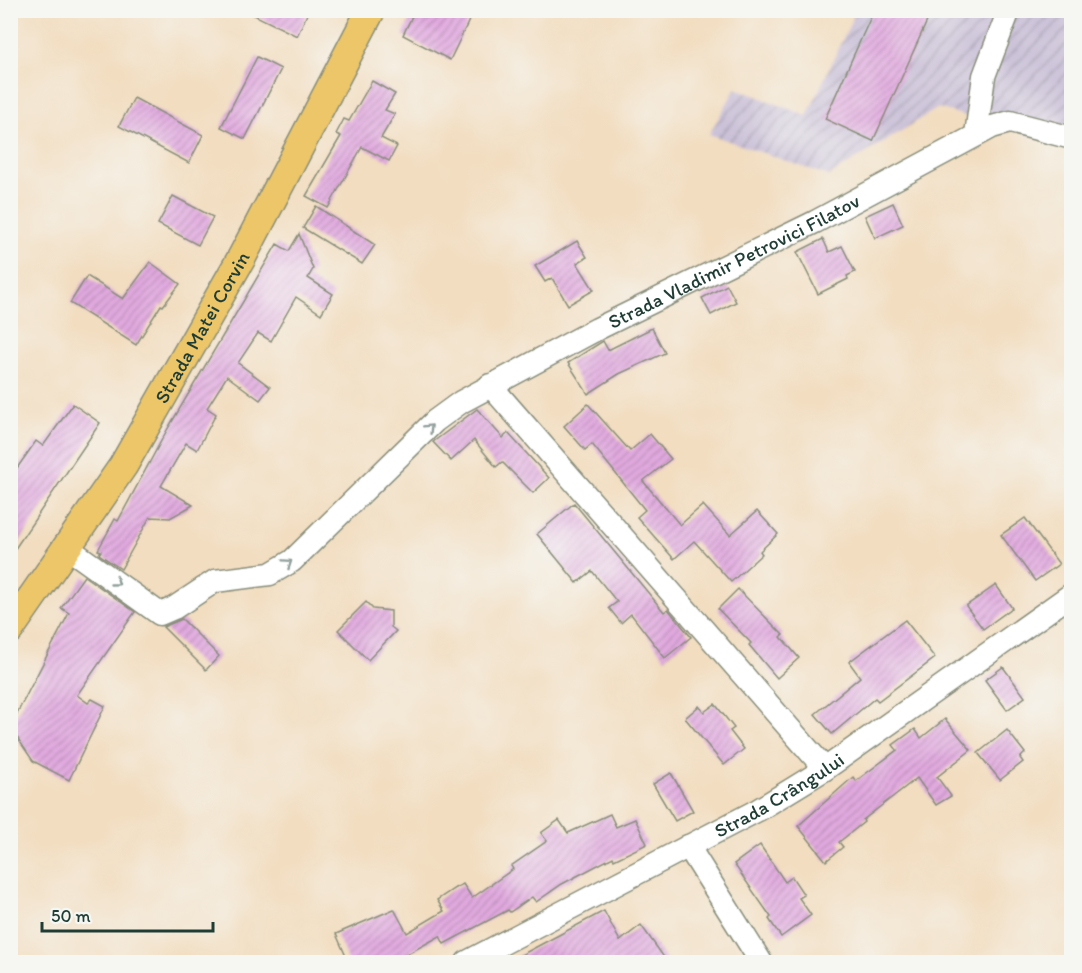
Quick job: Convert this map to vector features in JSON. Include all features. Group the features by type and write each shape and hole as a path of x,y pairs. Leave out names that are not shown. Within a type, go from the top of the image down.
{"main road":[{"name":"Strada Matei Corvin","path":"10,629 69,548 123,466 242,257 370,10"}],"street":[{"path":"976,135 984,76 1009,10"},
{"name":"Strada Vladimir Petrovici Filatov","path":"69,548 160,614 174,608 215,581 270,574 292,561 435,421 490,385 815,222 976,135 1010,122 1071,138"},
{"path":"490,385 825,769"},
{"name":"Strada Crângului","path":"466,963 758,810 825,769 1071,594"},
{"path":"688,846 761,963"}],"shaded area":[{"path":"856,11 1071,11 1071,147 938,108 829,176 709,134 736,88 807,116"}],"building":[{"path":"244,10 309,10 297,36"},
{"path":"415,10 474,10 450,60 403,35"},
{"path":"874,10 932,10 873,141 825,119"},
{"path":"257,57 281,69 245,139 221,127"},
{"path":"372,81 395,94 385,110 395,114 381,138 397,146 389,161 362,147 328,208 306,196 341,136 336,134 344,119 349,121"},
{"path":"134,98 203,135 189,163 119,126"},
{"path":"173,196 213,217 198,245 158,224"},
{"path":"893,203 903,225 875,238 865,216"},
{"path":"316,206 375,245 362,264 303,228"},
{"path":"299,234 313,269 308,278 333,294 321,314 296,297 271,341 258,333 238,363 270,387 260,400 227,376 207,408 216,414 197,450 186,443 161,486 193,505 170,518 150,517 121,569 99,554 101,551 98,550 115,519 118,521 167,430 277,244 289,251"},
{"path":"823,239 829,252 842,246 855,272 847,276 848,279 818,294 797,252"},
{"path":"577,241 587,257 577,263 594,290 568,305 552,278 545,282 535,266"},
{"path":"150,262 180,284 163,306 161,305 136,345 70,303 87,276 123,299"},
{"path":"727,285 736,302 711,315 702,298"},
{"path":"652,328 665,353 619,374 588,394 568,363 603,341 608,350"},
{"path":"73,404 100,423 10,556 10,478 36,441 43,446"},
{"path":"588,404 630,451 650,434 671,459 643,481 680,525 703,505 730,535 757,511 778,534 760,551 762,554 731,582 694,541 674,559 637,517 645,510 592,444 585,450 564,426"},
{"path":"477,409 503,438 508,433 549,478 533,493 502,462 496,467 474,440 451,461 433,442"},
{"path":"574,503 664,612 668,609 691,637 665,658 631,614 621,623 609,608 617,602 592,571 577,583 537,534"},
{"path":"1025,518 1059,564 1035,581 1001,535"},
{"path":"84,576 135,612 77,695 88,703 92,699 105,706 69,780 33,761 10,727 69,613 61,608"},
{"path":"996,585 1012,608 983,629 966,606"},
{"path":"738,589 783,635 781,637 799,658 777,678 749,645 751,643 718,609"},
{"path":"366,602 373,609 391,611 391,627 396,631 368,660 338,630"},
{"path":"182,619 219,656 206,670 163,627"},
{"path":"905,620 935,658 878,701 875,698 832,734 815,714 860,677 849,662"},
{"path":"1003,667 1025,697 1007,710 985,680"},
{"path":"715,704 734,728 730,731 744,749 724,765 685,718 699,706 704,712"},
{"path":"945,719 971,750 937,777 951,796 936,805 917,778 863,820 864,822 839,842 843,847 826,861 798,826 853,777 856,781 897,750 893,745 915,729 921,738"},
{"path":"1007,730 1025,753 1020,758 1023,762 1000,780 978,753"},
{"path":"671,773 693,811 675,821 653,784"},
{"path":"610,814 616,827 635,819 647,844 614,860 613,857 562,884 536,902 532,897 510,912 508,910 444,944 440,936 391,963 349,963 336,934 394,909 407,933 444,911 437,900 455,888 463,884 472,898 513,869 511,866 547,841 541,833 559,820 568,833"},
{"path":"760,845 785,882 792,877 804,895 799,898 811,915 781,937 769,919 771,917 734,864"},
{"path":"604,911 620,941 641,925 668,963 506,963"}]}
